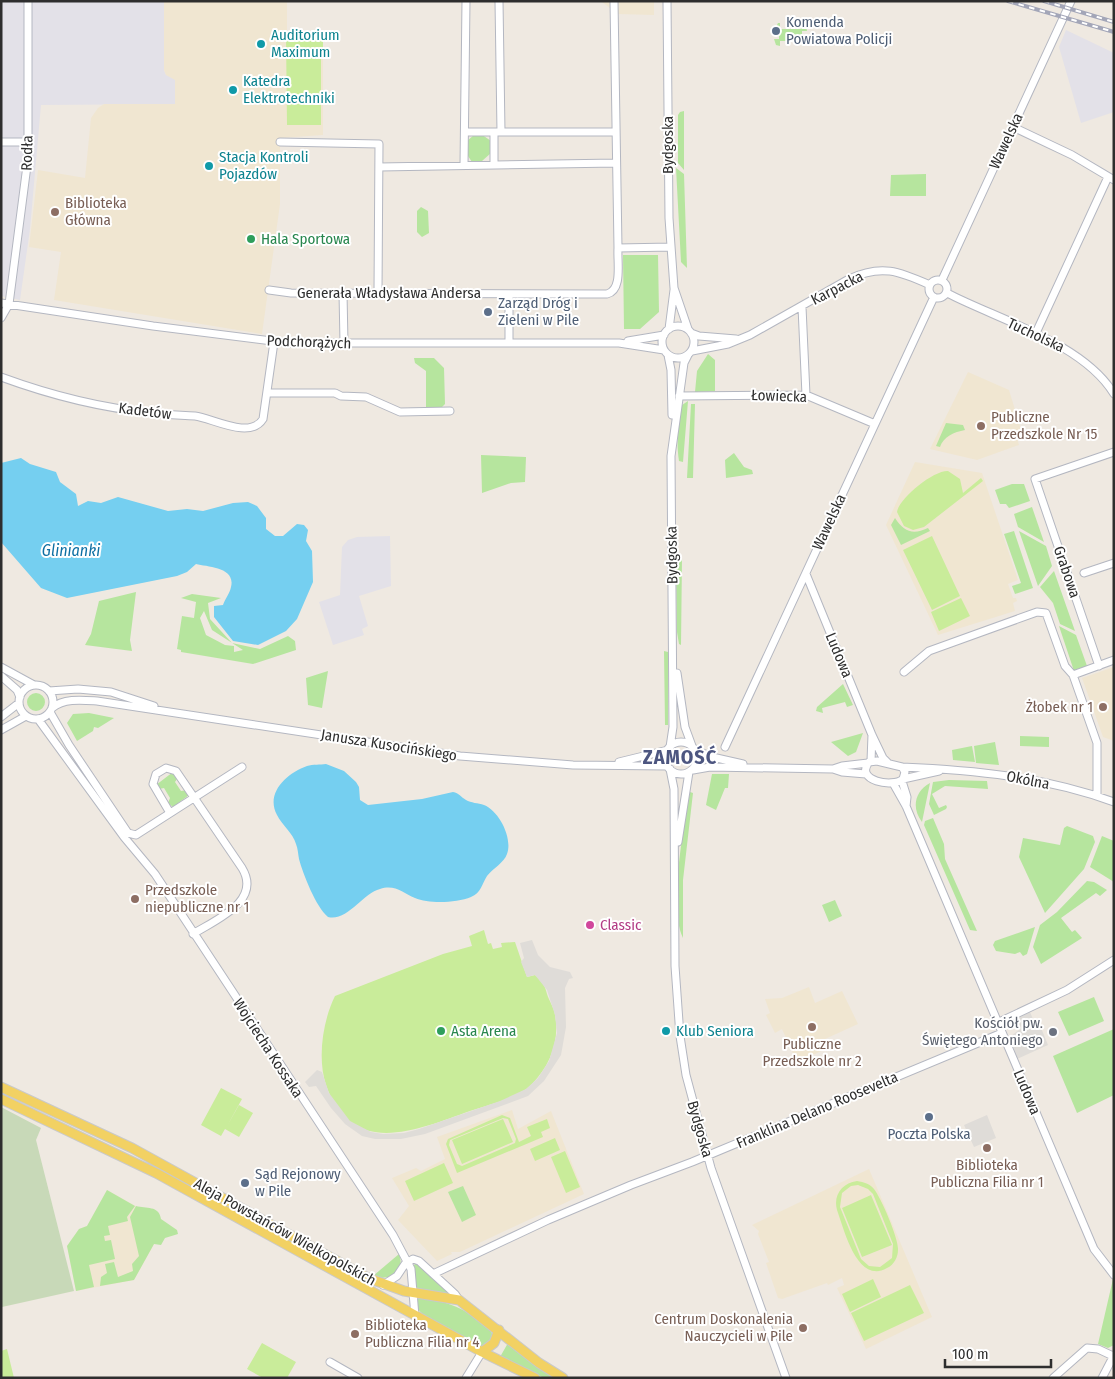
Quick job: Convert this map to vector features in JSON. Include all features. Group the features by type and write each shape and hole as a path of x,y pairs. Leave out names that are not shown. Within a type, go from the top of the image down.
{"main road":[{"name":"Aleja Powstańców Wielkopolskich","path":"1,1087 132,1148 383,1284 413,1292 459,1300 539,1363 563,1378"},
{"name":"Aleja Powstańców Wielkopolskich","path":"1,1098 156,1173 415,1316 535,1378"},
{"path":"482,1352 494,1343 498,1330"}],"street":[{"name":"Rodła","path":"5,303 28,158 28,1"},
{"path":"464,165 466,1"},
{"path":"494,165 497,132 499,1"},
{"name":"Generała Władysława Andersa","path":"269,290 291,293 509,294 612,292 617,286 618,248 614,1"},
{"name":"Bydgoska","path":"666,332 674,288 668,193 667,1"},
{"name":"Wawelska","path":"942,280 1071,1"},
{"path":"1013,127 1072,155 1111,178 1036,335"},
{"path":"465,132 616,132"},
{"path":"1,142 28,142"},
{"path":"280,142 379,144 378,292"},
{"path":"380,167 616,163"},
{"path":"618,248 671,247"},
{"name":"Karpacka","path":"690,353 739,339 769,326 849,279 874,271 898,272 930,285"},
{"path":"936,279 942,280 947,284 947,293 940,298 934,297 930,293 930,285 936,279"},
{"name":"Bydgoska","path":"674,288 689,331"},
{"path":"343,293 344,343"},
{"name":"Tucholska","path":"947,293 1070,351 1084,360 1114,394"},
{"path":"509,294 509,343"},
{"name":"Wawelska","path":"725,747 934,297"},
{"path":"1,318 5,303"},
{"name":"Podchorążych","path":"5,303 274,342 619,343 666,352"},
{"name":"Karpacka","path":"802,307 806,395"},
{"path":"678,326 689,331 694,342 690,353 680,358 666,352 662,343 666,332 678,326"},
{"name":"Karpacka","path":"689,331 699,336 739,339"},
{"name":"Podchorążych","path":"619,343 666,332"},
{"name":"Kadetów","path":"1,377 60,397 152,413 197,416 238,428 253,426 262,422 274,342"},
{"name":"Bydgoska","path":"666,352 672,373 673,432 671,465 673,738 669,749"},
{"name":"Bydgoska","path":"673,432 684,363 690,353"},
{"path":"267,393 335,393 341,396 366,397 400,412 450,411"},
{"name":"Łowiecka","path":"679,396 806,395 875,424"},
{"name":"Grabowa","path":"1099,666 1035,479 1114,452"},
{"path":"1084,573 1114,563"},
{"name":"Ludowa","path":"806,574 872,735 883,758 888,762"},
{"path":"904,672 929,651 1037,612 1044,612 1048,618 1065,666 1073,675 1097,744 1097,796"},
{"name":"Bydgoska","path":"673,648 684,727 694,748"},
{"path":"1073,675 1114,660"},
{"path":"1,667 49,691 53,699 51,710 38,719 26,716 1,730"},
{"path":"1,676 17,690 26,716"},
{"path":"1,717 19,700 24,690 35,685"},
{"name":"Janusza Kusocińskiego","path":"49,691 78,689 111,692 171,712"},
{"name":"Janusza Kusocińskiego","path":"51,710 58,703 84,700 468,757 573,766 609,764 669,768"},
{"name":"Wojciecha Kossaka","path":"51,710 69,746 126,835"},
{"name":"Wojciecha Kossaka","path":"38,719 154,874 393,1235 411,1269 415,1316"},
{"name":"Ludowa","path":"866,774 872,752 872,735"},
{"path":"758,767 712,757 680,742 669,749 666,758 669,768 678,774 710,767 833,769 869,762"},
{"path":"691,771 697,758 694,748"},
{"name":"Janusza Kusocińskiego","path":"609,764 669,749"},
{"path":"859,764 872,752"},
{"name":"Okólna","path":"869,762 888,762 902,767 931,768 939,771"},
{"path":"126,835 136,835 242,767"},
{"name":"Ludowa","path":"902,767 905,772 903,780 906,806"},
{"path":"170,813 153,786 154,778 159,770 168,768 176,771 195,797 242,868 248,885 246,895 241,902 193,934"},
{"name":"Bydgoska","path":"669,768 674,789 674,930 680,1036 689,1090 707,1155 786,1378"},
{"path":"833,769 842,772 866,774 873,780 893,783"},
{"name":"Bydgoska","path":"675,868 691,771"},
{"name":"Okólna","path":"893,783 939,771 992,773 1070,788 1114,802"},
{"path":"905,791 916,777"},
{"name":"Ludowa","path":"893,783 900,799 906,806 1094,1248 1114,1275"},
{"path":"997,1022 1067,990 1114,960"},
{"name":"Franklina Delano Roosevelta","path":"433,1274 548,1220 1002,1033"},
{"path":"383,1284 399,1274 408,1262 413,1259 419,1261 455,1294 459,1300"},
{"path":"1105,1264 1114,1266"},
{"path":"1054,1378 1086,1348 1098,1349 1113,1356 1102,1378"},
{"path":"466,1378 482,1352"},
{"path":"330,1362 358,1378"}],"shaded area":[{"path":"1,1 164,1 164,70 166,75 175,79 175,104 41,105 30,229 20,300 1,296"},
{"path":"164,1 287,1 287,33 323,34 323,135 280,138 280,204 262,334 54,300 61,252 29,247 38,170 85,178 91,118 98,108 104,104 175,104 175,80 166,75 164,70"},
{"path":"590,1 654,1 654,15 618,14 602,2"},
{"path":"1066,30 1114,53 1114,112 1081,123 1059,47"},
{"name":"Publiczne Przedszkole Nr 15","path":"968,372 1009,390 1023,436 1017,438 1019,445 977,460 930,449"},
{"path":"915,462 982,473 1018,580 1008,584 1013,598 1016,598 1017,601 1013,603 1015,611 938,635 886,525"},
{"path":"390,536 391,586 359,596 368,626 362,629 364,635 333,645 319,602 340,595 342,547 348,540 357,537"},
{"name":"Żłobek nr 1","path":"1114,667 1114,741 1103,737 1082,678"},
{"path":"532,940 538,955 550,967 570,972 573,978 569,979 565,988 566,1027 561,1055 544,1081 528,1096 425,1134 401,1139 375,1139 362,1136 345,1124 316,1086 309,1087 305,1082 317,1070 322,1072 329,1093 350,1121 371,1132 383,1134 404,1133 419,1129 500,1101 526,1089 538,1078 549,1061 557,1033 555,1015 547,990 535,975 527,977 521,962 524,958 520,943"},
{"name":"Publiczne Przedszkole nr 2","path":"809,987 815,1003 842,991 858,1024 825,1039 826,1049 797,1062 782,1029 775,1033 766,1015 770,1013 765,999 782,998"},
{"path":"1030,1012 1035,1024 1039,1023 1048,1045 1017,1059 1010,1037 1020,1029 1020,1017"},
{"path":"512,1110 518,1129 551,1111 584,1194 460,1252 451,1252 452,1254 437,1261 398,1220 409,1206 392,1178 416,1168 421,1171 445,1159 437,1137"},
{"path":"987,1115 996,1138 974,1147 964,1125"},
{"path":"869,1169 932,1317 866,1349 837,1288 844,1285 842,1278 828,1285 827,1283 782,1299 778,1298 766,1263 769,1262 758,1234 759,1231 752,1225"},
{"path":"107,1190 166,1223 134,1280 76,1291 67,1246 79,1229 87,1226"}],"green space":[{"path":"778,23 780,23 780,29 801,29 801,23 806,25 807,31 802,31 802,39 807,39 806,45 802,46 801,41 780,41 780,46 776,45 774,39 779,39 779,31 774,31"},
{"path":"286,35 323,35 321,125 287,125"},
{"path":"684,111 684,170 678,163 678,115"},
{"path":"481,134 491,141 491,153 482,161 472,162 468,156 467,141 474,135"},
{"path":"676,168 684,174 687,268 681,262"},
{"path":"926,174 926,196 890,196 891,175"},
{"path":"421,207 428,211 429,233 422,237 417,232 417,211"},
{"path":"623,255 658,255 659,312 640,329 624,329"},
{"path":"708,354 715,360 715,391 695,392 697,371"},
{"path":"414,358 434,358 444,368 445,404 441,408 426,408 426,371 415,363"},
{"path":"688,401 683,462 679,461 679,419 682,405"},
{"path":"691,404 695,404 693,478 687,478"},
{"path":"946,423 963,425 965,430 957,432 944,440 940,447 936,446"},
{"path":"734,453 744,467 752,470 753,474 726,478 725,460"},
{"path":"481,455 526,457 525,482 511,483 482,493"},
{"path":"948,471 960,479 963,493 981,478 983,481 924,527 913,530 904,526 897,512 899,506 910,493 926,480 934,475"},
{"path":"1012,484 1024,484 1030,501 1009,508 1006,504 1000,504 995,490"},
{"path":"1032,507 1044,542 1018,527 1014,514"},
{"path":"895,518 909,531 913,532 928,528 930,531 901,545 891,525"},
{"path":"1014,531 1033,588 1015,594 1012,586 1021,583 1004,534"},
{"path":"1019,531 1046,546 1052,566 1038,586"},
{"path":"932,536 960,596 932,610 903,550"},
{"path":"676,558 682,558 681,645 679,644 677,632"},
{"path":"1054,571 1075,631 1060,624 1053,603 1040,587"},
{"path":"136,592 130,640 132,651 85,645 91,634 99,601"},
{"path":"192,594 221,598 208,603 210,619 232,643 260,649 288,636 295,641 296,650 253,664 181,652 181,650 177,649 182,616 194,618 196,602 181,598","holes":["204,611 212,630 243,650 234,652 234,646 225,645 206,635 200,618"]},
{"path":"961,598 970,616 939,631 931,612"},
{"path":"1059,626 1076,635 1087,666 1074,671"},
{"path":"664,651 668,652 668,725 665,725"},
{"path":"328,671 322,708 308,705 306,678"},
{"path":"843,684 853,705 847,707 845,702 822,708 823,713 816,711 817,707"},
{"path":"32,693 40,693 45,698 43,709 32,711 27,706 27,698"},
{"path":"89,713 114,718 98,728 94,727 93,731 77,741 67,723 73,714"},
{"path":"863,733 856,752 848,756 831,742"},
{"path":"1020,736 1049,737 1049,747 1020,746"},
{"path":"995,742 999,765 976,763 974,746"},
{"path":"972,746 975,762 953,760 952,750"},
{"path":"173,772 177,779 175,782 181,791 187,790 189,795 173,807 168,803 170,798 164,788 159,789 156,785"},
{"path":"712,774 729,774 728,788 725,788 716,810 706,805"},
{"path":"949,780 987,781 988,789 945,786 932,794 939,808 946,805 947,807 934,815 929,804 933,782"},
{"path":"930,783 922,822 916,811 916,800 921,790"},
{"path":"690,792 693,793 683,880 683,938 677,907 677,887 681,845"},
{"path":"933,818 944,844 945,859 977,931 970,930 924,825 925,821"},
{"path":"1067,826 1093,836 1095,842 1084,869 1045,913 1019,857 1023,838 1060,845 1064,828"},
{"path":"1102,836 1114,841 1114,882 1090,867"},
{"path":"1087,881 1094,882 1107,890 1100,896 1096,893 1061,918 1072,932 1075,930 1082,938 1041,964 1033,947 1040,925 1057,912"},
{"path":"835,900 842,916 829,922 822,905"},
{"path":"1035,927 1027,954 1023,956 1020,952 1015,954 996,951 993,945 995,941"},
{"name":"Asta Arena","path":"484,930 488,944 491,943 493,949 502,947 501,943 515,942 527,977 535,975 540,979 554,1009 556,1024 555,1043 544,1069 532,1084 519,1094 408,1131 388,1133 369,1131 352,1123 337,1108 323,1074 323,1039 327,1016 335,996 443,954 472,946 469,936"},
{"path":"1094,997 1104,1021 1069,1036 1058,1012"},
{"path":"1114,1029 1114,1095 1077,1113 1053,1056"},
{"path":"221,1088 242,1099 227,1126 239,1105 253,1113 239,1137 225,1129 221,1136 201,1125"},
{"path":"1,1107 41,1128 36,1140 74,1291 2,1307"},
{"path":"502,1115 510,1118 519,1142 531,1136 527,1127 547,1119 550,1128 541,1132 543,1137 457,1173 446,1144 448,1139","holes":["503,1118 508,1119 516,1139 515,1143 462,1166 457,1164 449,1145 450,1140"]},
{"path":"503,1119 513,1142 462,1164 452,1140"},
{"path":"555,1138 560,1150 535,1161 530,1149"},
{"path":"565,1151 580,1187 566,1193 551,1157"},
{"path":"444,1163 453,1183 414,1201 405,1181"},
{"path":"852,1182 862,1182 872,1187 889,1219 896,1237 898,1250 892,1265 887,1268 877,1271 868,1269 860,1262 848,1241 837,1210 836,1199 843,1187","holes":["858,1185 868,1189 873,1194 893,1244 892,1258 880,1267 869,1266 861,1259 840,1207 842,1193 851,1186"]},
{"path":"463,1186 476,1215 462,1222 448,1192"},
{"path":"107,1190 135,1206 127,1217 128,1221 108,1226 110,1235 104,1236 105,1241 111,1240 115,1259 89,1265 94,1287 76,1291 67,1246 79,1229 87,1226"},
{"path":"871,1195 892,1245 862,1257 842,1208"},
{"path":"136,1206 152,1208 158,1211 161,1219 177,1230 178,1234 165,1238 161,1245 154,1244 134,1280 100,1286 101,1277 107,1273 105,1264 114,1262 118,1277 133,1271 132,1264 139,1256 130,1217"},
{"path":"399,1254 400,1266 395,1274 385,1278 373,1276"},
{"path":"416,1263 453,1295 415,1289 413,1266"},
{"path":"873,1279 881,1297 850,1312 842,1294"},
{"path":"1113,1279 1114,1345 1108,1348 1098,1344"},
{"path":"910,1285 924,1313 864,1341 851,1313"},
{"path":"416,1297 439,1301 464,1311 491,1330 493,1338 486,1346 481,1347 424,1316 417,1308"},
{"path":"262,1343 296,1362 287,1378 263,1378 247,1369"},
{"path":"508,1343 555,1378 544,1378 500,1357"},
{"path":"7,1349 14,1378 1,1378 1,1351"}],"water":[{"name":"Glinianki","path":"21,458 30,464 56,472 60,482 76,494 78,506 88,501 101,503 118,497 168,511 187,509 203,511 233,503 248,502 257,506 266,518 266,529 275,536 283,536 297,524 304,525 308,530 306,541 312,551 313,582 297,619 286,631 258,645 233,641 214,617 214,606 223,605 230,589 231,580 229,575 214,567 196,564 187,572 177,576 67,598 41,588 1,542 1,463"},
{"path":"326,764 344,771 356,782 359,787 360,800 368,805 422,799 453,792 468,801 490,808 499,819 506,833 508,848 506,857 492,870 481,888 471,897 450,902 435,902 415,898 395,888 385,888 367,896 342,915 328,917 310,890 299,859 295,840 277,815 274,807 276,792 280,785 292,774 307,766"}],"railway":[{"path":"1008,1 1114,32"},
{"path":"1044,1 1114,22"}],"place":[{"name":"Komenda Powiatowa Policji","path":"776,31"},
{"name":"Auditorium Maximum","path":"261,44"},
{"name":"Katedra Elektrotechniki","path":"233,90"},
{"name":"Stacja Kontroli Pojazdów","path":"209,166"},
{"name":"Biblioteka Główna","path":"55,212"},
{"name":"Hala Sportowa","path":"251,239"},
{"name":"Zarząd Dróg i Zieleni w Pile","path":"488,312"},
{"name":"Publiczne Przedszkole Nr 15","path":"981,426"},
{"name":"Żłobek nr 1","path":"1103,707"},
{"name":"Przedszkole niepubliczne nr 1","path":"135,899"},
{"name":"Classic","path":"590,925"},
{"name":"Publiczne Przedszkole nr 2","path":"812,1027"},
{"name":"Asta Arena","path":"441,1031"},
{"name":"Klub Seniora","path":"666,1031"},
{"name":"Kościół pw. Świętego Antoniego","path":"1053,1032"},
{"name":"Poczta Polska","path":"929,1117"},
{"name":"Biblioteka Publiczna Filia nr 1","path":"987,1148"},
{"name":"Sąd Rejonowy w Pile","path":"245,1183"},
{"name":"Centrum Doskonalenia Nauczycieli w Pile","path":"803,1328"},
{"name":"Biblioteka Publiczna Filia nr 4","path":"355,1334"}],"district":[{"name":"ZAMOŚĆ","path":"680,757"}]}
